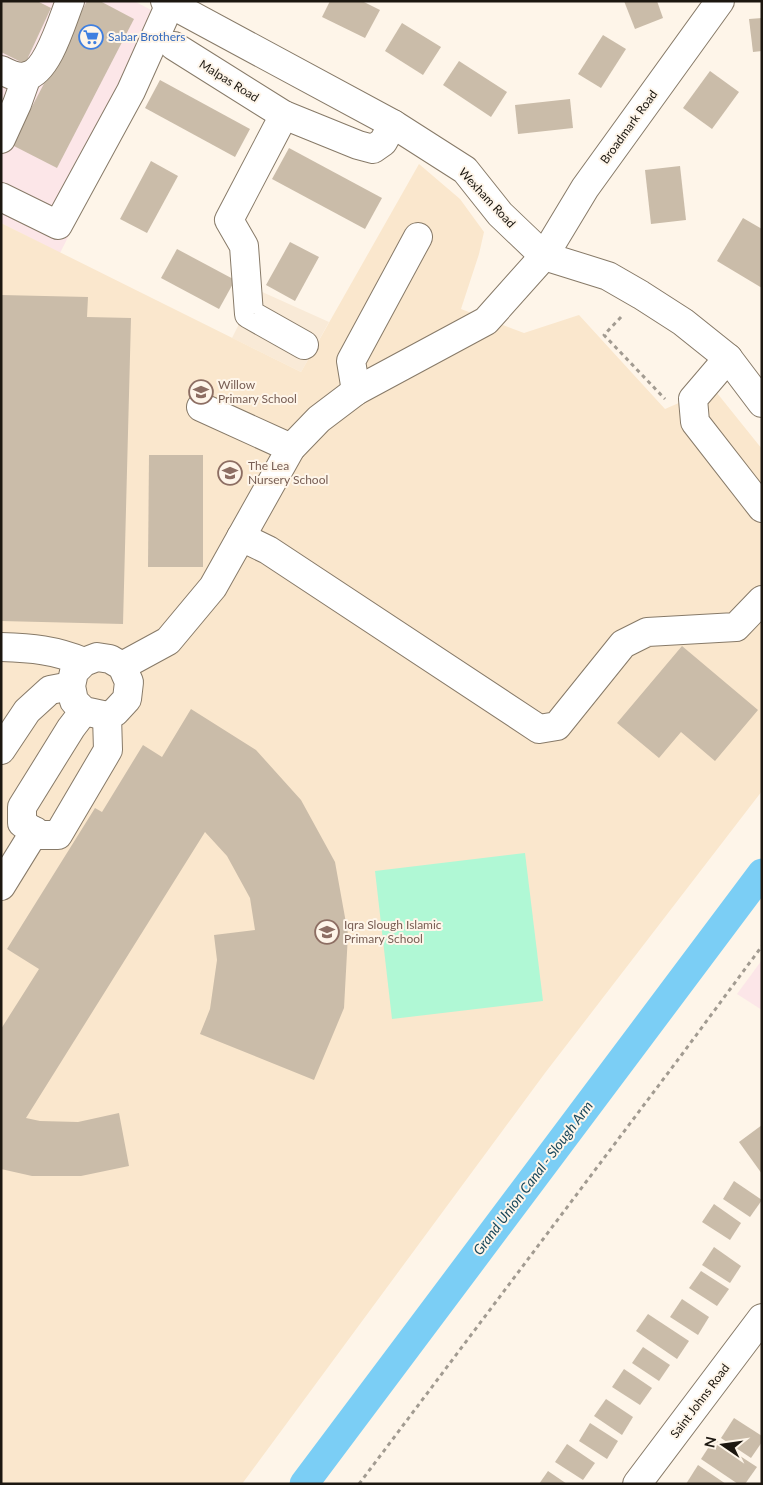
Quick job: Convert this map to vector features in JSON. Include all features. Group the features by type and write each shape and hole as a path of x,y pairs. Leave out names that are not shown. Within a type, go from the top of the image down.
{"street":[{"path":"1,139 17,104 14,73 37,71 47,58 70,1"},
{"name":"Broadmark Road","path":"122,666 168,640 213,587 291,448 319,419 356,391 486,321 544,256 585,188 720,1"},
{"path":"1,197 58,226 131,91 167,2"},
{"name":"Wexham Road","path":"167,2 393,124 465,170 500,214 544,256 608,276 641,294 683,322 728,358 762,403"},
{"name":"Malpas Road","path":"174,46 284,115 358,145 373,149 383,142 393,124"},
{"path":"284,115 229,220 244,246 249,314 304,345"},
{"path":"356,391 352,361 418,237"},
{"path":"728,358 693,399 695,422 762,508"},
{"path":"201,407 291,448"},
{"path":"241,537 268,550 539,729 556,726 623,644 648,632 736,627 762,600"},
{"path":"1,647 40,649 70,656 84,662"},
{"path":"84,662 74,672 70,686 74,701 96,713 108,750 58,835 39,834 22,823 22,807 72,728 96,713 115,712 127,699 129,682 122,666 110,659 97,657 84,662"},
{"path":"1,750 27,711 50,690 70,686"},
{"path":"1,886 35,832"},
{"name":"Saint Johns Road","path":"637,1484 762,1318"}],"path":[{"path":"626,311 604,335 670,404 695,422"},
{"path":"359,1484 762,946"}],"shaded area":[{"path":"1,1 134,1 176,23 60,253 1,223"},
{"name":"Iqra Slough Islamic Primary School","path":"419,164 460,199 484,232 479,254 461,309 524,333 579,315 665,409 713,388 762,449 762,791 545,1073 242,1484 1,1484 1,223 301,372"},
{"path":"247,247 259,248 260,291 329,322 301,372 232,338 246,310"},
{"path":"762,960 762,1010 737,994"}],"green space":[{"path":"525,853 543,1001 392,1019 375,871"}],"building":[{"path":"1,1 37,1 51,8 25,64 1,52"},
{"path":"87,1 100,1 134,19 57,168 12,145"},
{"path":"330,1 362,1 380,10 365,38 322,17"},
{"path":"624,1 657,1 663,18 635,29"},
{"path":"762,18 762,51 753,52 749,19"},
{"path":"402,23 441,47 423,75 385,51"},
{"path":"603,35 626,49 601,88 578,74"},
{"path":"459,61 507,92 491,117 443,85"},
{"path":"710,71 739,92 712,129 683,108"},
{"path":"160,80 250,129 235,157 145,108"},
{"path":"570,99 573,128 518,134 515,105"},
{"path":"289,148 382,198 365,229 272,179"},
{"path":"151,161 178,176 147,233 120,219"},
{"path":"680,166 686,220 651,224 645,170"},
{"path":"743,218 762,229 762,288 717,261"},
{"path":"290,242 319,257 295,301 266,285"},
{"path":"177,249 235,280 219,309 161,278"},
{"path":"1,295 88,297 87,317 131,318 123,624 1,621"},
{"path":"149,455 203,455 203,567 148,567"},
{"path":"682,646 758,710 715,761 681,732 659,758 617,723"},
{"path":"191,709 256,750 301,800 335,862 348,934 344,1008 314,1080 200,1034 210,1009 217,960 214,935 255,930 250,898 227,856 205,832 26,1118 40,1121 78,1122 119,1113 129,1166 81,1176 32,1176 1,1169 1,1029 39,969 7,949 95,808 102,812 143,745 162,757"},
{"path":"762,1125 762,1174 739,1142"},
{"path":"734,1181 762,1200 750,1217 723,1199"},
{"path":"714,1204 741,1223 730,1240 702,1222"},
{"path":"714,1247 741,1266 730,1283 702,1265"},
{"path":"701,1271 729,1289 717,1306 689,1288"},
{"path":"682,1299 709,1317 698,1335 670,1317"},
{"path":"648,1314 689,1341 677,1359 636,1331"},
{"path":"643,1347 670,1365 659,1381 632,1363"},
{"path":"624,1369 652,1388 640,1405 612,1387"},
{"path":"606,1399 633,1417 622,1435 594,1416"},
{"path":"734,1418 762,1436 762,1442 751,1458 721,1438"},
{"path":"590,1423 618,1441 607,1459 579,1441"},
{"path":"714,1439 757,1467 745,1484 738,1484 701,1459"},
{"path":"567,1444 595,1463 583,1480 555,1462"},
{"path":"698,1465 726,1484 686,1484"},
{"path":"548,1471 567,1484 539,1484"}],"waterway":[{"name":"Grand Union Canal - Slough Arm","path":"304,1484 762,873"}],"place":[{"name":"Sabar Brothers","path":"91,37"},
{"name":"Willow Primary School","path":"201,392"},
{"name":"The Lea Nursery School","path":"230,473"},
{"name":"Iqra Slough Islamic Primary School","path":"327,932"}]}
